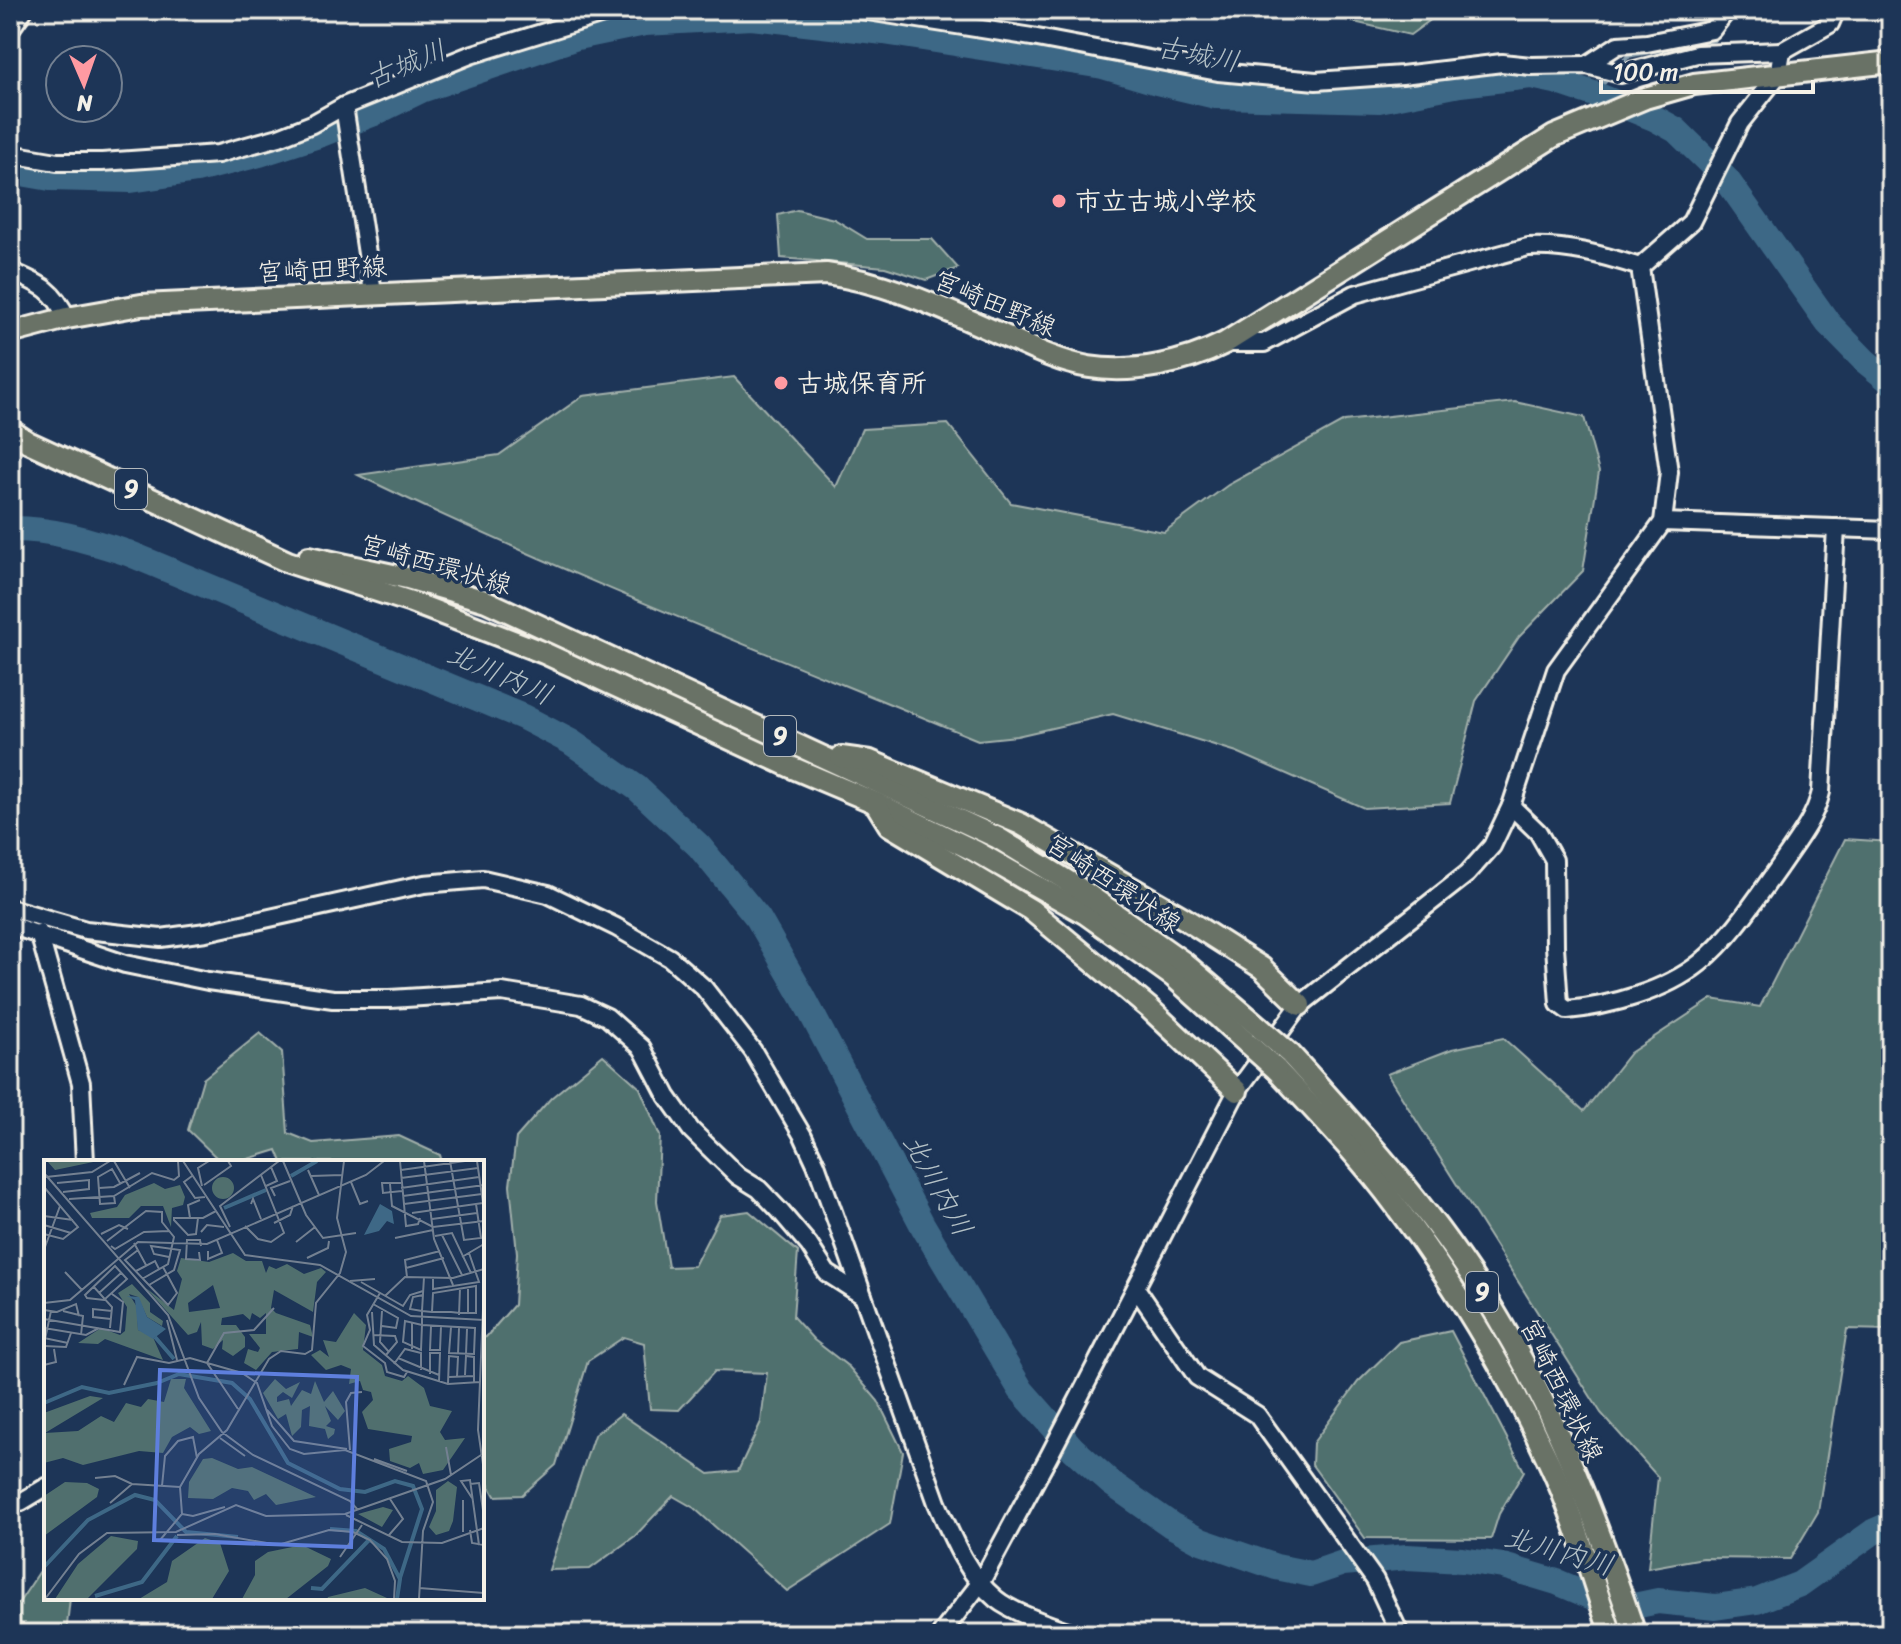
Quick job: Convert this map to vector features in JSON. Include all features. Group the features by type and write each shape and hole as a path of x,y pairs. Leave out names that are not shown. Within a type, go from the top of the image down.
{"main road":[{"name":"宮崎田野線","path":"10,333 67,318 141,305 373,292 826,274 862,279 899,290 1042,353 1087,367 1124,370 1177,361 1225,343 1554,136 1598,115 1694,84 1891,62"},
{"name":"宮崎西環状線","path":"10,430 28,442 288,562 411,602 544,653 975,851 1086,914 1253,1035 1283,1061 1409,1189 1481,1290 1536,1389 1570,1460 1635,1634"},
{"name":"宮崎西環状線","path":"254,545 407,578 486,601 998,838 1077,887 1183,962 1253,1035"},
{"path":"821,754 870,761 1021,824 1182,917 1262,968 1300,1005"},
{"path":"876,803 889,825 1031,910 1149,1008 1237,1091"},
{"name":"宮崎西環状線","path":"1283,1061 1396,1205 1463,1301 1510,1383 1551,1465 1611,1634"}],"street":[{"path":"10,30 24,10"},
{"path":"10,154 57,162 102,162 218,154 279,137 312,124 344,106 470,55 616,10"},
{"path":"861,10 1032,37 1218,72 1316,81 1502,63 1587,65 1620,74 1697,54 1782,51 1830,24 1836,10"},
{"path":"1587,65 1618,45 1647,43 1712,30 1727,10"},
{"path":"1640,267 1691,222 1726,148 1747,113 1778,75 1782,51"},
{"path":"344,106 373,292"},
{"path":"1225,343 1264,343 1355,294 1528,247 1555,246 1611,257 1640,267"},
{"path":"941,1634 981,1582 1237,1091 1300,1005 1467,874 1492,846 1511,806 1556,670 1663,522 1669,472 1640,267"},
{"path":"10,271 39,283 56,296 67,318"},
{"path":"1663,522 1891,530"},
{"path":"1511,806 1538,832 1554,860 1559,1004 1567,1010 1586,1008 1632,996 1666,983 1700,963 1723,940 1762,891 1816,812 1821,792 1836,528"},
{"path":"10,908 86,930 161,938 206,932 424,884 483,879 548,894 670,958 712,998 753,1051 803,1136 937,1503 958,1551 997,1600 1050,1626 1077,1634"},
{"path":"10,925 125,964 208,981 333,999 502,992 581,1005 607,1017 642,1048 667,1096 697,1138 738,1176 759,1189 809,1245 827,1273 863,1296"},
{"path":"39,933 81,1083 85,1160"},
{"path":"1136,1288 1197,1377 1257,1415 1375,1580 1400,1634"},
{"path":"10,1502 21,1502 44,1488"}],"green space":[{"path":"1302,10 1444,10 1410,35"},
{"path":"797,210 834,219 867,239 932,239 958,268 926,280 885,267 781,258 778,215"},
{"path":"734,377 836,487 862,429 948,424 1011,503 1164,532 1228,485 1344,421 1515,402 1584,417 1599,472 1583,571 1519,637 1476,701 1450,803 1364,808 1237,752 1113,714 1017,736 978,740 588,579 358,475 499,455 583,396"},
{"path":"1845,839 1891,842 1891,1330 1847,1329 1818,1512 1790,1559 1703,1558 1648,1568 1658,1477 1601,1413 1387,1074 1452,1049 1503,1038 1584,1111 1630,1053 1712,999 1760,1007"},
{"path":"260,1033 282,1052 288,1133 313,1143 399,1136 440,1155 441,1160 281,1160 277,1150 244,1160 219,1160 188,1130 203,1079"},
{"path":"603,1055 640,1088 660,1136 657,1201 668,1267 694,1266 720,1215 749,1211 798,1252 793,1317 814,1340 849,1367 878,1401 903,1452 890,1524 787,1591 694,1508 673,1496 635,1536 590,1569 549,1570 594,1435 621,1414 709,1474 738,1471 761,1422 767,1373 715,1371 679,1410 650,1409 644,1343 624,1337 588,1361 556,1465 522,1495 495,1496 484,1477 484,1338 514,1305 517,1253 510,1185 516,1138 551,1098"},
{"path":"1451,1331 1524,1471 1499,1514 1491,1539 1365,1538 1312,1465 1313,1443 1358,1382 1399,1342"},
{"path":"44,1565 44,1600 70,1600 66,1634 10,1634 10,1606 16,1607"}],"waterway":[{"path":"1616,69 1628,56 1714,40 1740,10"},
{"name":"古城川","path":"10,171 50,178 131,180 197,170 319,135 421,90 577,37 645,23 751,17 884,32 1103,66 1216,96 1379,100 1460,84 1531,76 1594,94 1676,130 1727,180 1828,323 1865,361 1891,382"},
{"path":"1594,94 1610,76"},
{"name":"北川内川","path":"10,529 55,533 128,553 523,717 571,742 637,788 699,846 758,918 923,1226 1021,1390 1073,1449 1111,1483 1171,1525 1201,1541 1276,1567 1311,1574 1343,1563 1407,1557 1462,1560 1503,1566 1557,1582 1602,1601 1634,1606 1658,1601 1715,1607 1757,1601 1800,1584 1873,1532 1891,1524"}],"place":[{"name":"市立古城小学校","path":"1059,201"},
{"name":"古城保育所","path":"781,383"}]}
